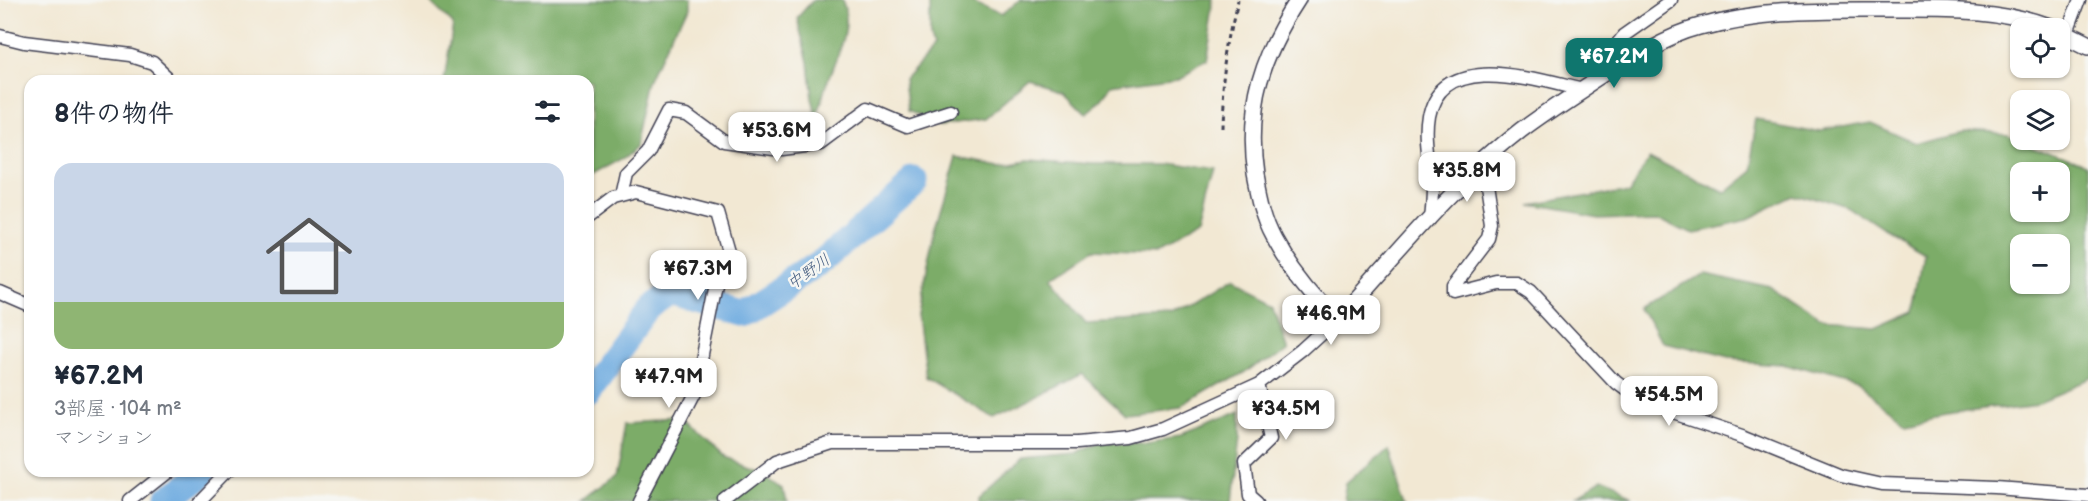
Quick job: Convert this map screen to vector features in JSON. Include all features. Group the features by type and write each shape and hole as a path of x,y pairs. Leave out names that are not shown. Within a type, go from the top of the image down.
{"street":[{"path":"1299,0 1272,45 1260,77 1252,129 1254,162 1259,194 1274,236 1306,283 1338,319"},
{"path":"1628,59 1619,39 1624,33 1671,0"},
{"path":"2070,21 2081,0"},
{"path":"725,501 777,461 832,443 1077,443 1131,438 1163,429 1259,385 1303,351 1338,319 1430,219 1521,132 1628,59 1698,25 1824,5 1978,11 2017,18"},
{"path":"0,36 24,42 130,55 152,62 166,75"},
{"path":"2070,36 2088,46"},
{"path":"1430,219 1432,188 1428,145 1429,117 1432,104 1443,89 1455,81 1483,72 1502,73 1582,90"},
{"path":"621,195 626,173 648,151 669,110 686,113 724,141 781,149 821,144 868,109 908,126 951,112"},
{"path":"1483,166 1492,226 1489,239 1453,286 1453,294 1496,283 1518,283 1531,292 1616,383 1632,395 1667,410 1745,436 1841,475 1882,484 1997,488 2088,495"},
{"path":"594,213 614,198 636,192 718,213 729,251 717,279 694,395 639,501"},
{"path":"0,293 24,303"},
{"path":"1256,501 1248,494 1244,464 1271,438 1259,385"},
{"path":"130,501 160,477"},
{"path":"201,501 223,477"}],"path":[{"path":"1221,128 1228,44 1238,0"}],"green space":[{"path":"428,0 687,0 687,11 655,81 641,144 623,159 594,175 594,75 445,75 453,24"},
{"path":"813,0 842,0 846,21 843,41 817,118 812,99 808,62 797,18"},
{"path":"930,0 966,0 1001,16 1021,0 1217,0 1207,60 1175,76 1112,85 1103,100 1086,114 1063,91 1030,81 986,119 940,125 909,111 905,79 933,48 930,38"},
{"path":"1756,119 1819,131 1870,122 1917,143 1960,131 2008,134 2010,135 2010,150 2048,150 2088,166 2088,378 2036,400 1904,420 1858,386 1787,366 1725,362 1663,346 1644,309 1700,275 1773,290 1826,325 1877,329 1916,312 1926,256 1851,210 1797,193 1747,217 1688,229 1654,212 1593,214 1525,202 1625,183 1647,151 1719,188 1747,165"},
{"path":"957,156 1001,164 1028,159 1093,164 1159,164 1213,172 1198,232 1157,255 1091,252 1050,279 1086,323 1171,318 1230,281 1269,301 1283,342 1244,372 1181,408 1125,414 1082,374 994,418 926,377 918,315 935,230"},
{"path":"1237,415 1237,440 1230,501 978,501 979,496 1020,459 1076,454 1100,443 1146,443 1181,438"},
{"path":"684,420 723,457 762,471 784,484 787,501 586,501 617,477 627,423"},
{"path":"1389,445 1407,501 1343,501 1346,482"},
{"path":"1596,487 1631,501 1573,501"}],"waterway":[{"name":"中野川","path":"594,383 649,308 671,293 744,314 820,265 914,181"},
{"name":"中野川","path":"163,501 194,477"}]}
